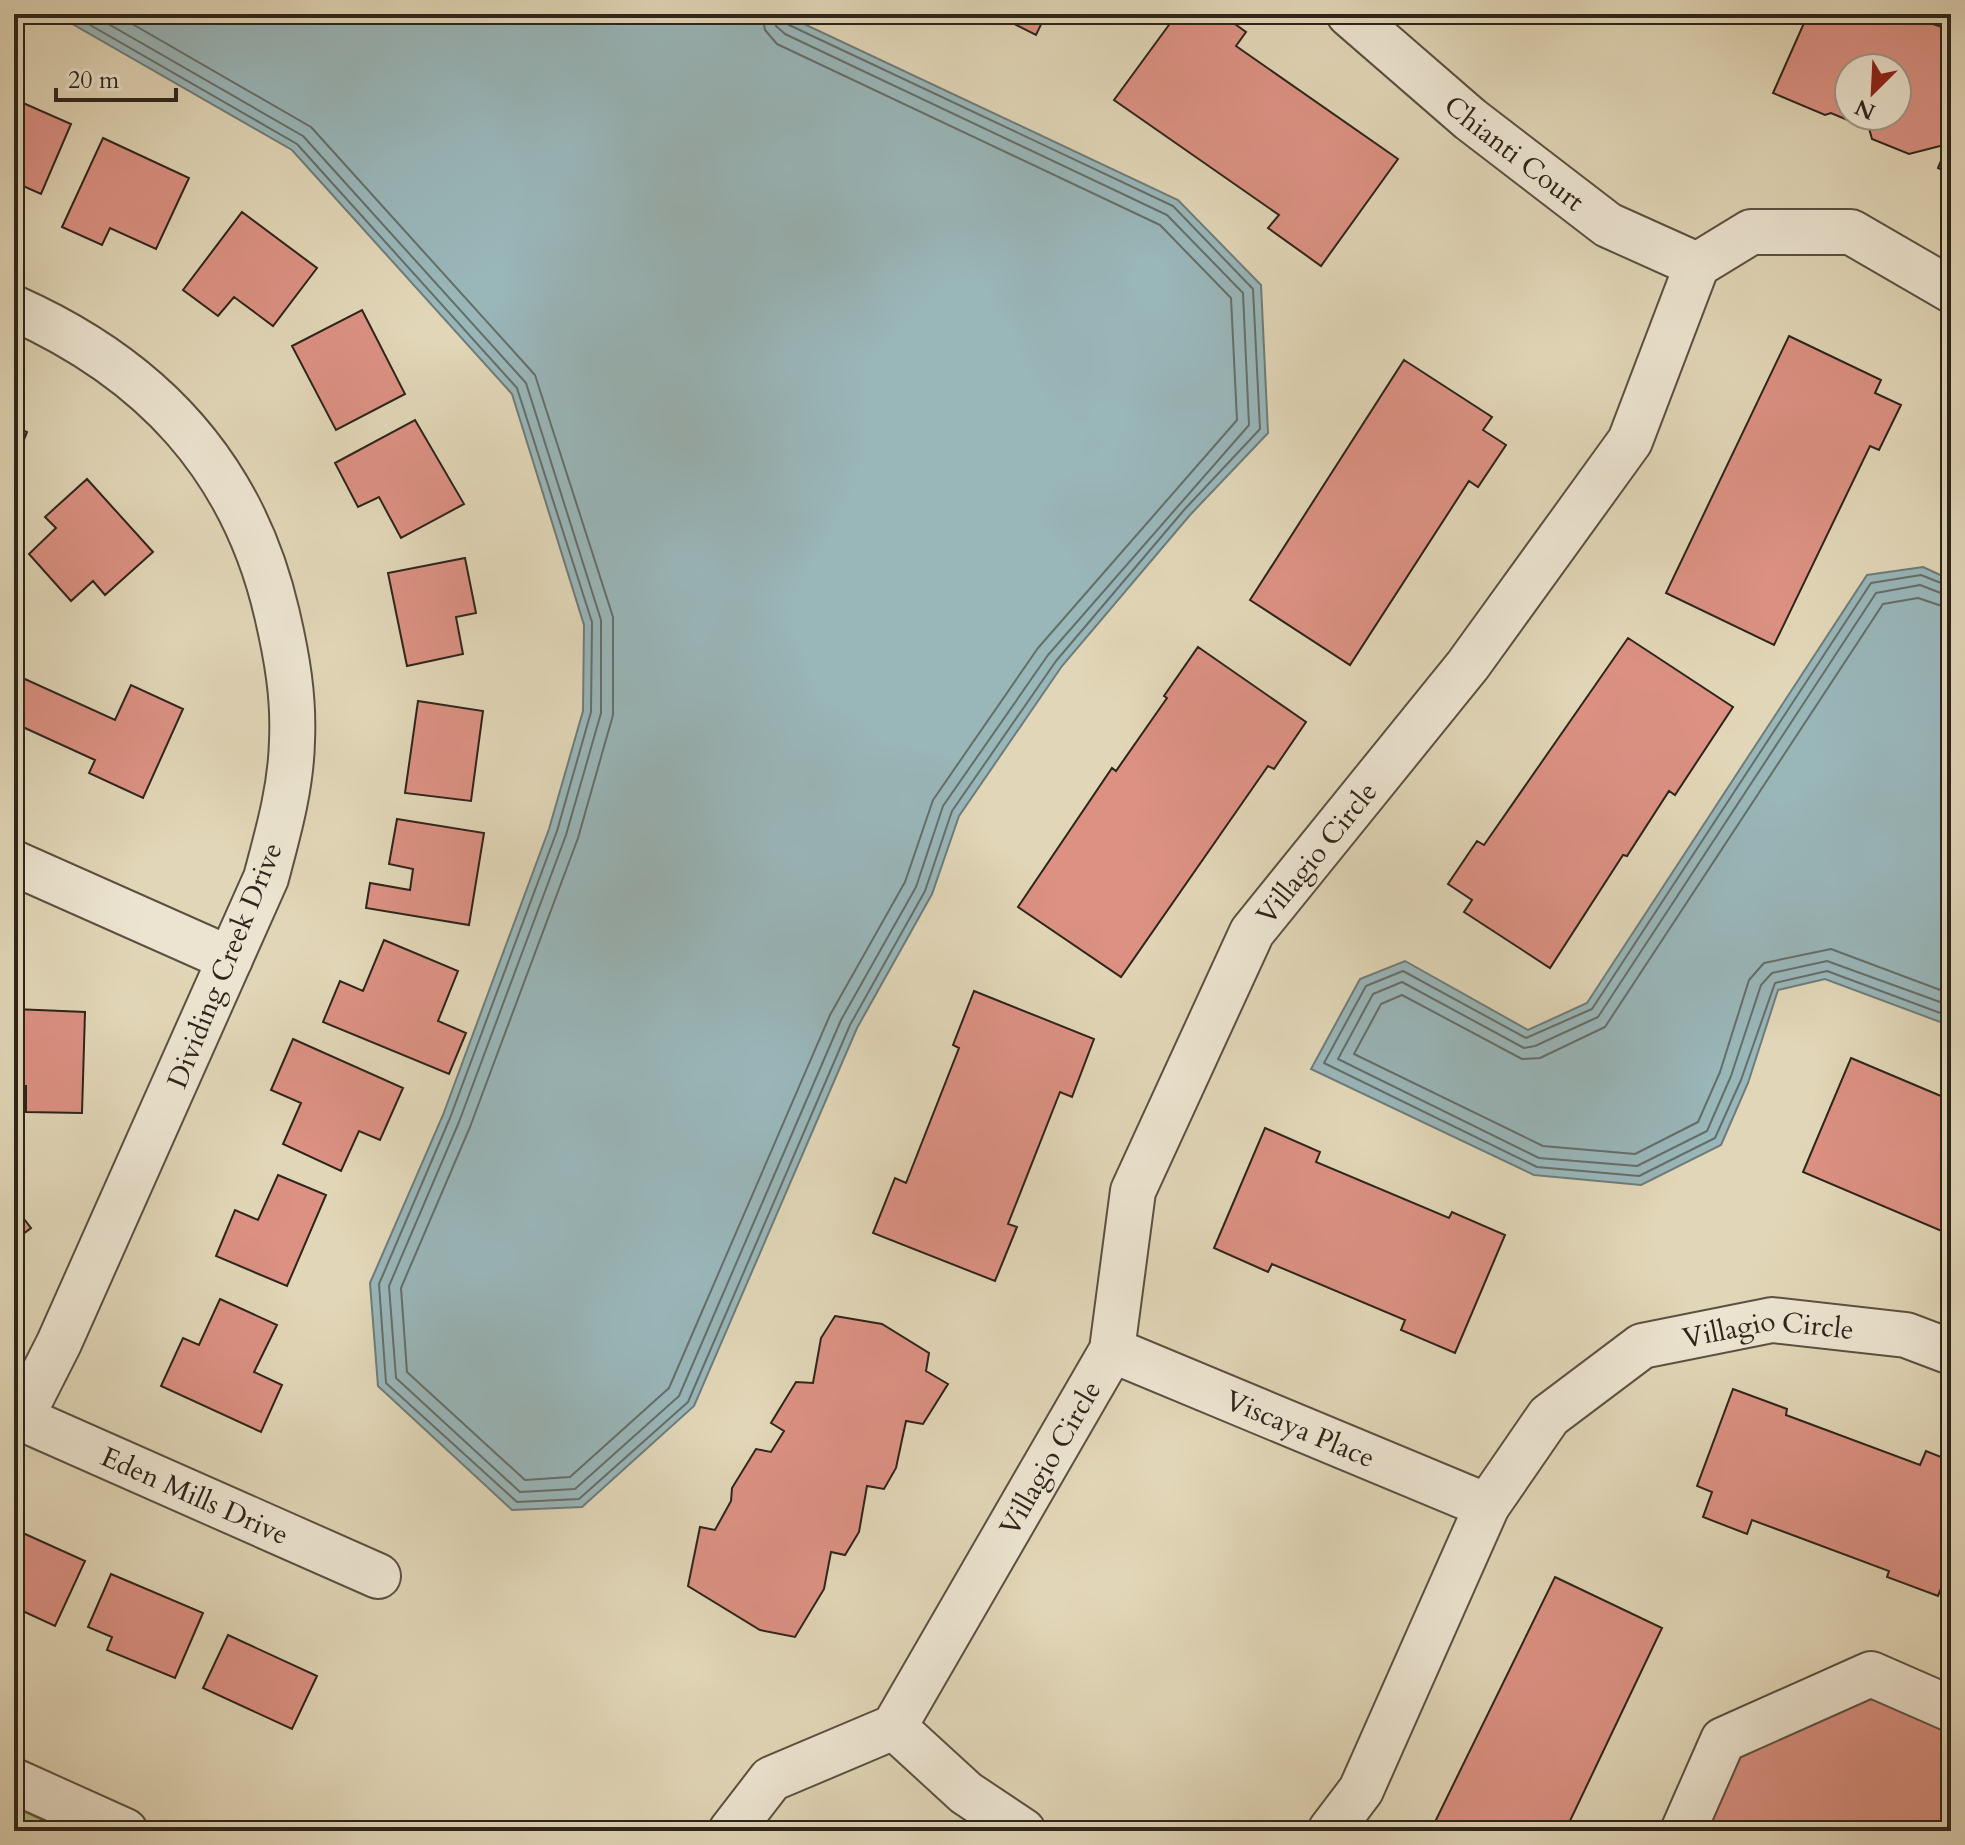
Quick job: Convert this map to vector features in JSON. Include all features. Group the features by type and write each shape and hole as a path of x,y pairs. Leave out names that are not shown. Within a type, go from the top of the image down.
{"street":[{"name":"Chianti Court","path":"1349,14 1470,119 1608,225 1697,265"},
{"path":"1697,265 1751,232 1851,232 1951,290"},
{"name":"Villagio Circle","path":"894,1727 1112,1350 1133,1191 1252,932 1468,665 1630,441 1697,265"},
{"name":"Dividing Creek Drive","path":"14,308 99,352 171,412 217,468 257,545 269,580 288,664 292,744 283,815 266,878 59,1343 17,1417"},
{"path":"14,863 230,959"},
{"name":"Villagio Circle","path":"1330,1831 1361,1790 1487,1506 1549,1416 1642,1346 1772,1320 1906,1335 1951,1352"},
{"name":"Viscaya Place","path":"1112,1350 1487,1506"},
{"name":"Eden Mills Drive","path":"17,1417 378,1576"},
{"path":"1683,1831 1723,1740 1871,1674 1951,1709"},
{"path":"731,1831 771,1779 894,1727 966,1793 1023,1831"},
{"path":"14,1781 125,1831"}],"green space":[{"path":"14,1807 68,1831 14,1831"}],"water":[{"path":"55,14 783,14 1178,200 1261,285 1268,433 1190,515 1062,666 959,816 932,894 857,1028 694,1406 582,1507 512,1510 378,1386 370,1283 443,1115 549,829 583,711 584,625 512,394 292,150"},
{"path":"1923,567 1951,580 1951,1026 1825,979 1778,990 1748,1083 1721,1145 1641,1185 1534,1175 1311,1069 1360,979 1405,961 1528,1030 1587,1003 1867,575"}],"building":[{"path":"995,14 1046,14 1036,35"},
{"path":"1177,14 1221,14 1246,32 1236,46 1398,159 1321,266 1268,228 1279,215 1114,100"},
{"path":"1808,14 1903,14 1951,30 1951,174 1938,168 1948,144 1909,154 1872,139 1870,132 1913,132 1913,52 1833,52 1833,114 1825,115 1773,93"},
{"path":"14,99 71,124 41,194 14,182"},
{"path":"103,138 189,178 156,249 110,228 102,245 62,227"},
{"path":"242,212 317,268 273,326 234,297 218,316 183,290"},
{"path":"362,310 405,394 336,430 292,346"},
{"path":"1789,336 1881,380 1875,393 1901,405 1879,450 1870,446 1774,645 1666,593"},
{"path":"1404,360 1492,417 1483,430 1506,445 1478,487 1469,481 1350,665 1250,600"},
{"path":"415,420 464,504 401,538 379,497 358,507 335,463"},
{"path":"14,427 27,432 14,465"},
{"path":"87,479 153,552 105,595 93,581 71,601 29,554 56,528 45,517"},
{"path":"465,558 476,613 456,617 463,654 407,666 388,573"},
{"path":"1628,638 1733,707 1675,795 1669,791 1627,856 1623,855 1550,968 1464,912 1472,900 1448,884 1477,841 1484,845"},
{"path":"1198,647 1306,722 1274,769 1268,766 1121,977 1018,907 1112,768 1116,771 1167,698 1164,696"},
{"path":"16,675 115,720 131,685 183,709 143,798 89,773 95,760 14,723"},
{"path":"418,701 483,711 471,801 405,793"},
{"path":"397,819 484,833 469,925 366,908 370,883 410,890 413,869 389,864"},
{"path":"384,940 458,971 438,1021 466,1033 449,1074 323,1022 340,981 363,991"},
{"path":"974,991 1094,1039 1072,1097 1060,1092 1008,1224 1017,1227 995,1281 873,1233 895,1178 906,1183 959,1048 953,1045"},
{"path":"14,1009 85,1012 82,1113 26,1112 26,1086 14,1086"},
{"path":"293,1039 403,1088 380,1140 359,1131 341,1171 283,1144 301,1103 271,1090"},
{"path":"1851,1058 1948,1099 1951,1235 1803,1172"},
{"path":"1265,1128 1320,1152 1316,1162 1449,1218 1452,1212 1505,1235 1455,1353 1401,1330 1405,1320 1272,1264 1268,1272 1214,1248"},
{"path":"278,1175 326,1195 287,1286 216,1256 235,1210 258,1220"},
{"path":"14,1206 31,1228 14,1241"},
{"path":"220,1299 277,1325 254,1372 282,1385 261,1432 161,1386 183,1338 199,1345"},
{"path":"835,1316 882,1324 929,1353 926,1371 948,1384 923,1424 906,1421 896,1468 884,1489 867,1486 859,1532 845,1555 831,1552 824,1589 795,1637 760,1630 688,1586 700,1527 715,1530 731,1501 732,1488 756,1449 771,1452 784,1431 771,1423 796,1382 813,1383 821,1338"},
{"path":"1733,1389 1787,1409 1786,1415 1920,1465 1926,1451 1951,1461 1951,1562 1938,1596 1887,1577 1889,1571 1752,1520 1747,1534 1703,1517 1712,1492 1697,1486"},
{"path":"14,1529 85,1561 55,1626 14,1607"},
{"path":"111,1574 203,1613 175,1678 107,1650 112,1637 88,1627"},
{"path":"1555,1577 1662,1628 1568,1825 1577,1829 1439,1831 1432,1828"},
{"path":"228,1635 317,1676 292,1729 203,1688"},
{"path":"1873,1695 1951,1729 1951,1831 1705,1831 1741,1748"}]}
